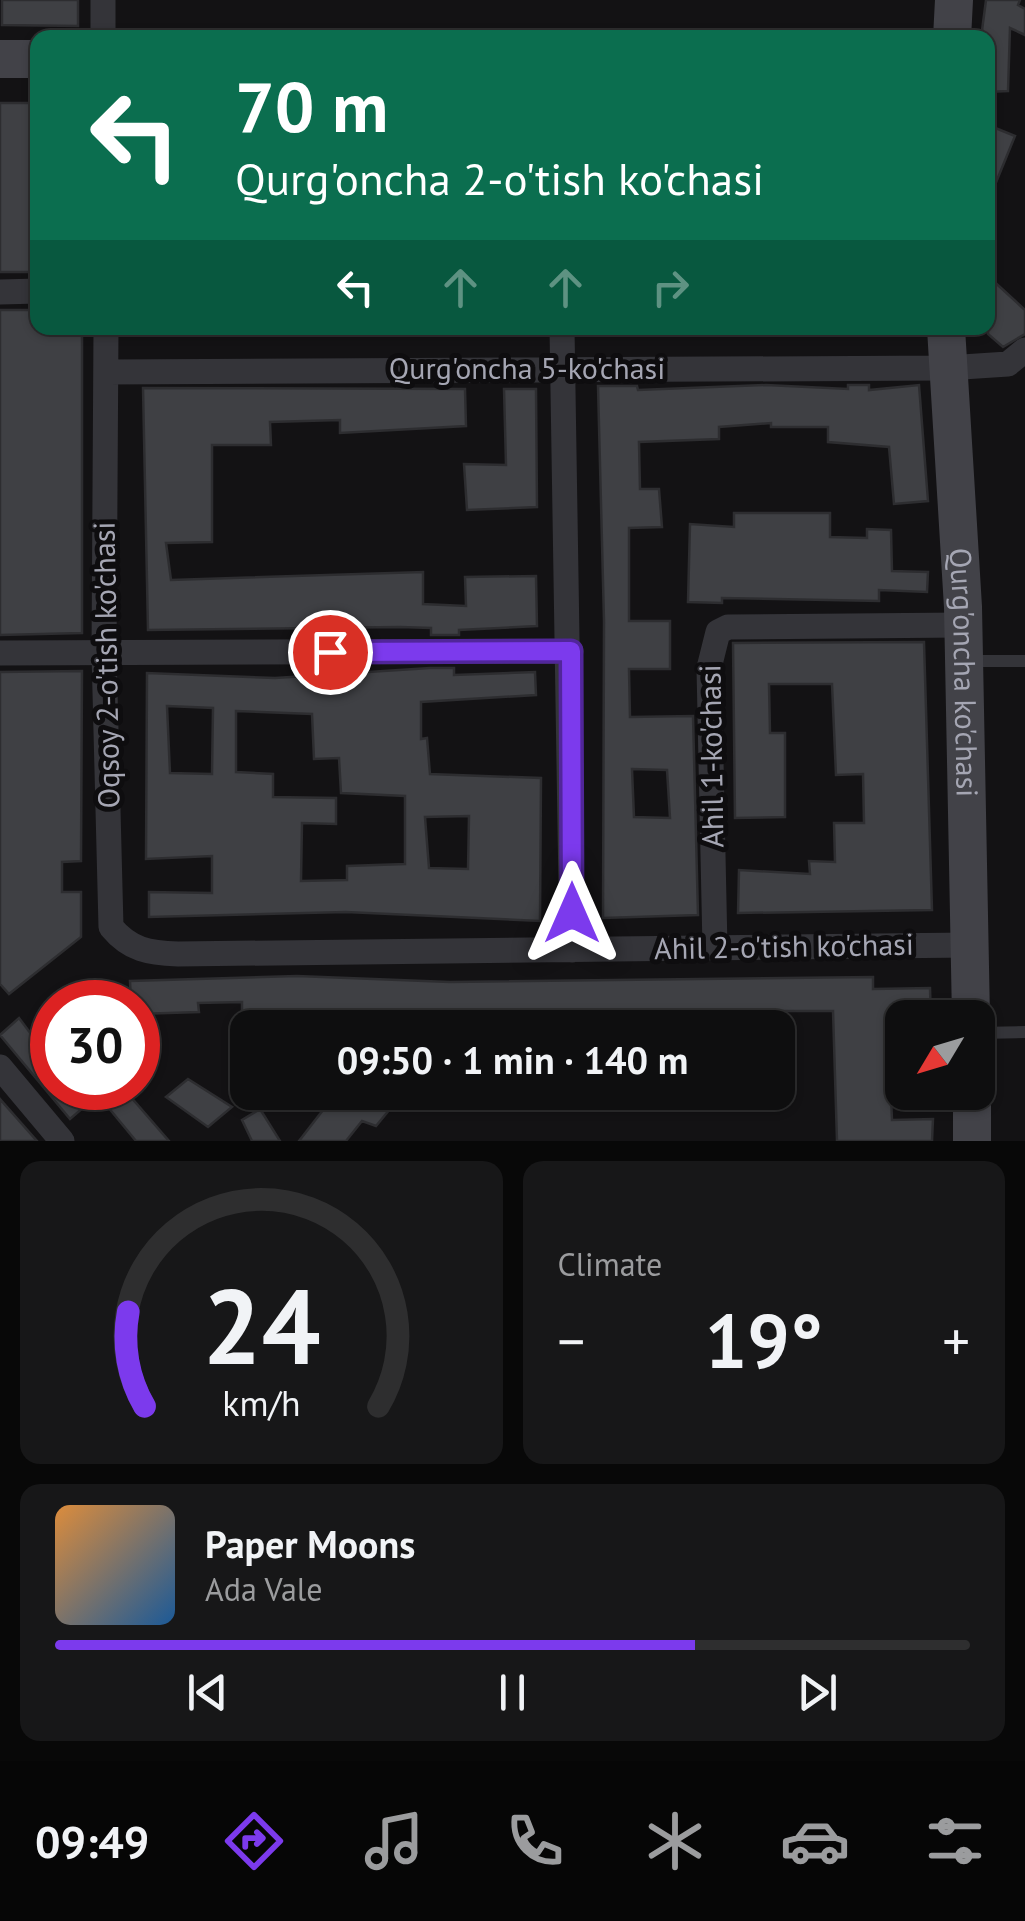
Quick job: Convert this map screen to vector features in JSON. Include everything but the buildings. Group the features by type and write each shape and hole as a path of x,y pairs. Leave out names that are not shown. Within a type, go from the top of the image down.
{"street":[{"path":"103,0 103,30"},
{"path":"952,30 954,0"},
{"path":"0,59 30,59"},
{"path":"0,292 30,292"},
{"name":"Oqsoy 2-o'tish ko'chasi","path":"106,335 104,653 111,928 137,950 178,954"},
{"path":"562,335 571,651 572,950"},
{"name":"Qurg'oncha ko'chasi","path":"946,335 963,643 971,1000"},
{"name":"Qurg'oncha 5-ko'chasi","path":"106,372 947,368 1008,364 1025,350"},
{"name":"Ahil 1-ko'chasi","path":"715,948 709,668 712,641 718,632 728,627 963,643"},
{"path":"0,653 571,651"},
{"name":"Ahil 2-o'tish ko'chasi","path":"178,954 970,945"},
{"path":"0,1067 62,1141"},
{"path":"972,1110 972,1141"}],"lane":[{"path":"963,643 1025,661"},
{"path":"995,1033 1025,1032"}],"route":[{"path":"330,652 571,651 572,913"}]}
